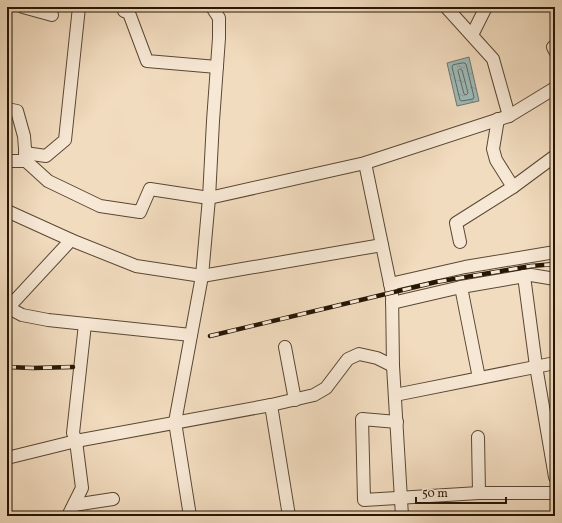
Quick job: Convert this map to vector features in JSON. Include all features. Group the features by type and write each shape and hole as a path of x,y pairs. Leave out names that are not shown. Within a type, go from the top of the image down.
{"street":[{"path":"22,7 52,15"},
{"path":"7,161 26,157 46,156 65,140 79,7"},
{"path":"190,516 175,422 202,276 209,198 219,38 219,18 212,7"},
{"path":"446,7 493,59 504,117 493,149 496,160 513,187"},
{"path":"472,35 486,7"},
{"path":"124,11 129,13 147,61 217,67"},
{"path":"7,109 17,111 24,136 26,157 48,181 100,206 140,212 150,189 209,198 365,163 504,117 555,88"},
{"path":"460,242 456,223 513,187 555,156"},
{"path":"365,163 390,284 392,303 393,366 402,516"},
{"path":"7,211 71,240 136,266 202,276 382,245"},
{"path":"71,240 7,307 28,316 48,320 191,335"},
{"path":"390,284 465,267 555,252"},
{"path":"392,303 461,287 530,275 555,279"},
{"path":"524,276 536,366 555,477"},
{"path":"461,287 479,378"},
{"path":"71,511 82,488 76,441 73,433 85,324"},
{"path":"285,347 295,400"},
{"path":"7,458 76,441 271,405 314,395 326,388 348,359 359,354 377,358 393,366"},
{"path":"395,395 555,363"},
{"path":"271,405 288,516"},
{"path":"396,422 362,419 364,500 479,493 555,493"},
{"path":"478,437 479,493"},
{"path":"71,511 113,499"}],"water":[{"path":"469,57 479,101 457,106 447,63"}],"railway":[{"path":"210,336 436,282 531,266 555,264"},
{"path":"7,367 73,367"}]}
